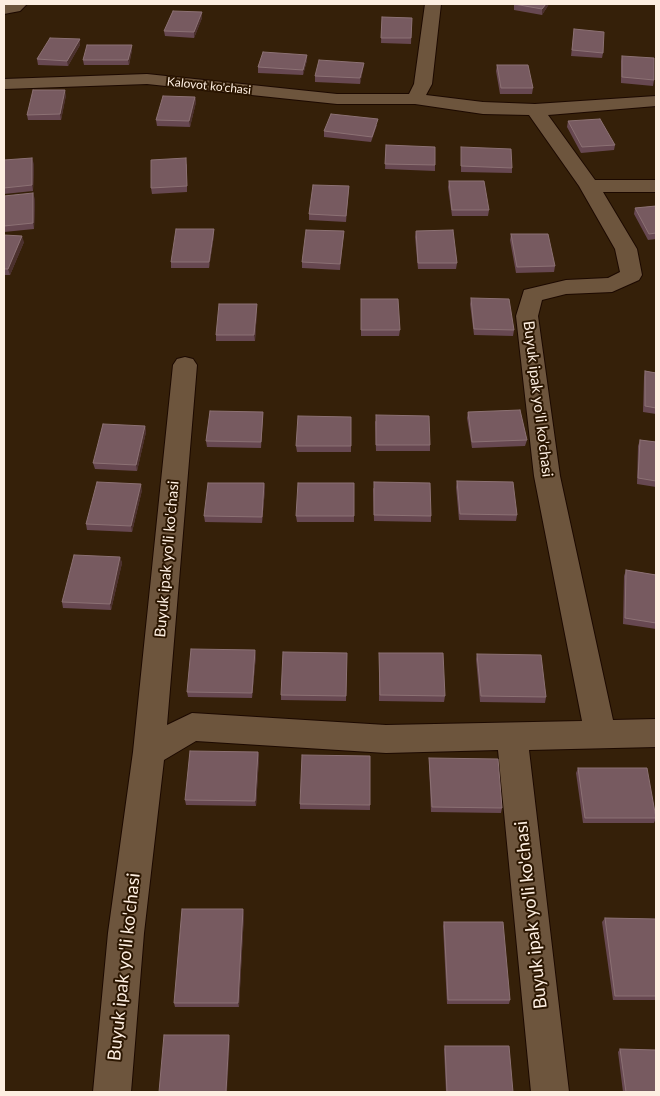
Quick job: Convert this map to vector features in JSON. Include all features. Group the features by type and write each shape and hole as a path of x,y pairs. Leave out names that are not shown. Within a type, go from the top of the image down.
{"street":[{"path":"4,9 14,8 19,4"},
{"path":"415,99 423,84 433,4"},
{"name":"Kalovot ko'chasi","path":"4,84 147,79 336,99 415,99 483,108 535,110 656,102"},
{"name":"Buyuk ipak yo'li ko'chasi","path":"535,110 589,186 626,249 631,275 612,285 566,287 532,295 527,316 548,476 600,733"},
{"path":"589,186 656,186"},
{"name":"Buyuk ipak yo'li ko'chasi","path":"112,1092 126,933 149,752 185,365"},
{"path":"149,752 192,727 386,739 656,733"},
{"name":"Buyuk ipak yo'li ko'chasi","path":"512,737 550,1092"}],"building":[{"path":"514,4 546,4 542,9"},
{"path":"173,11 202,12 194,32 164,31"},
{"path":"382,17 412,18 411,38 381,38"},
{"path":"574,29 604,32 603,53 572,50"},
{"path":"50,38 80,39 67,61 37,59"},
{"path":"87,45 132,45 128,60 83,60"},
{"path":"263,52 307,55 303,70 258,67"},
{"path":"622,56 654,58 654,80 622,77"},
{"path":"319,60 364,63 360,78 315,76"},
{"path":"497,65 528,65 533,88 501,88"},
{"path":"33,90 65,90 60,114 27,115"},
{"path":"163,96 195,97 189,121 156,120"},
{"path":"331,114 378,119 372,137 324,131"},
{"path":"600,119 615,145 582,147 568,121"},
{"path":"386,145 435,147 435,165 385,164"},
{"path":"461,147 511,149 512,168 461,166"},
{"path":"32,158 32,185 4,188 4,160"},
{"path":"186,158 187,186 151,188 151,160"},
{"path":"449,181 484,181 489,210 452,210"},
{"path":"313,185 349,186 346,216 309,214"},
{"path":"33,193 33,223 4,226 4,196"},
{"path":"656,206 656,233 649,234 635,208"},
{"path":"176,229 214,229 209,262 171,262"},
{"path":"306,230 344,231 340,264 302,262"},
{"path":"453,230 457,263 418,263 416,231"},
{"path":"511,234 548,234 555,266 517,267"},
{"path":"4,235 22,236 8,269 4,269"},
{"path":"471,298 509,299 514,330 474,329"},
{"path":"361,299 398,299 400,330 361,330"},
{"path":"219,304 257,304 254,335 216,335"},
{"path":"645,371 656,373 656,408 645,406"},
{"path":"520,410 527,440 472,442 468,412"},
{"path":"210,411 263,412 261,442 206,441"},
{"path":"376,415 429,416 430,445 376,445"},
{"path":"298,416 351,417 351,446 296,446"},
{"path":"103,424 145,426 136,465 93,463"},
{"path":"640,440 656,442 656,481 638,478"},
{"path":"457,481 513,482 517,515 460,514"},
{"path":"97,482 141,484 131,526 86,524"},
{"path":"374,482 430,483 431,516 374,515"},
{"path":"208,483 264,483 262,517 204,516"},
{"path":"298,483 354,483 354,516 296,516"},
{"path":"74,555 120,557 110,604 62,602"},
{"path":"626,570 656,575 656,623 625,618"},
{"path":"191,649 255,650 252,693 187,692"},
{"path":"283,652 347,653 346,696 281,695"},
{"path":"379,653 443,653 445,696 380,695"},
{"path":"477,654 541,655 546,697 481,696"},
{"path":"190,751 258,752 255,801 185,800"},
{"path":"302,755 370,756 370,805 300,804"},
{"path":"429,758 498,759 502,808 432,807"},
{"path":"578,768 647,768 656,818 585,818"},
{"path":"182,909 243,909 238,1003 174,1003"},
{"path":"605,918 656,919 656,996 615,996"},
{"path":"444,922 503,922 510,1000 448,1000"},
{"path":"164,1035 229,1035 226,1092 159,1092"},
{"path":"445,1046 509,1046 513,1092 447,1092"},
{"path":"620,1049 656,1050 656,1092 626,1092"}]}
